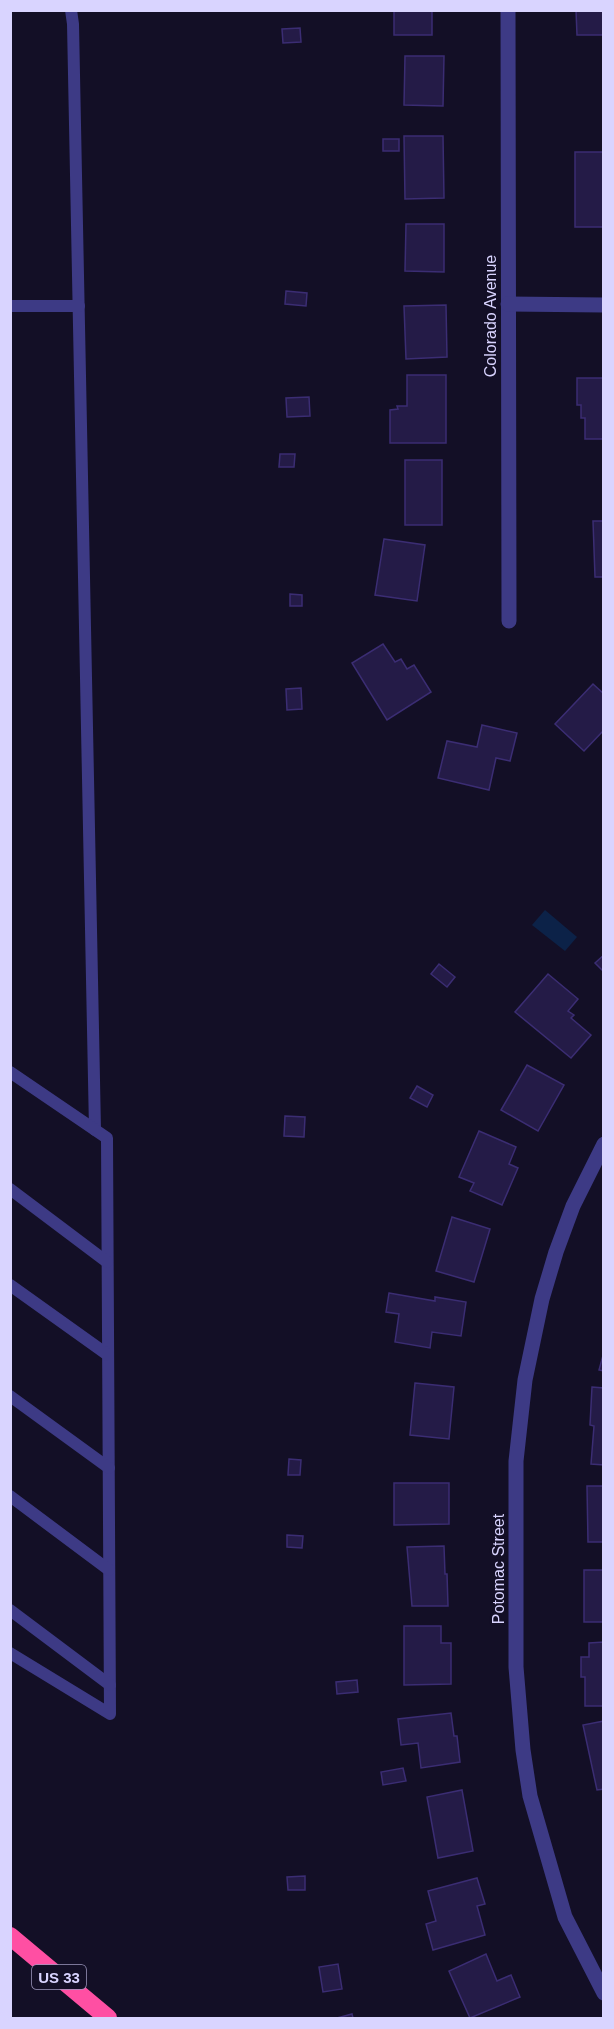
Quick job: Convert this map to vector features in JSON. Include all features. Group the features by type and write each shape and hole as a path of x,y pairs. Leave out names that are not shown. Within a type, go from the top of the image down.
{"highway":[{"name":"US 33","path":"10,1936 108,2019"}],"street":[{"name":"Colorado Avenue","path":"508,10 509,621"},
{"path":"508,304 603,305"},
{"name":"Potomac Street","path":"603,1144 573,1206 556,1252 542,1299 525,1380 516,1461 516,1667 523,1750 530,1796 565,1917 603,1993"}],"lane":[{"path":"70,10 73,24 95,1131"},
{"path":"10,306 79,306"},
{"path":"10,1072 106,1138 110,1714 10,1653"},
{"path":"10,1189 107,1262"},
{"path":"10,1285 108,1355"},
{"path":"10,1396 109,1468"},
{"path":"10,1496 109,1570"},
{"path":"10,1610 110,1685"}],"water":[{"path":"545,910 577,937 565,951 532,925"}],"building":[{"path":"394,10 432,10 432,35 394,35"},
{"path":"576,10 604,10 604,35 577,35"},
{"path":"300,28 301,42 283,43 282,29"},
{"path":"405,56 444,56 443,106 404,105"},
{"path":"404,136 443,136 444,198 405,199"},
{"path":"383,139 399,139 399,151 383,151"},
{"path":"575,152 604,152 604,227 575,227"},
{"path":"406,224 444,224 444,272 405,271"},
{"path":"286,291 307,293 306,306 285,304"},
{"path":"446,305 447,357 406,359 404,306"},
{"path":"407,375 446,375 446,443 390,443 390,410 398,409 397,406 407,406"},
{"path":"577,378 604,378 604,439 585,439 585,418 581,418 581,405 577,405"},
{"path":"309,397 310,416 287,417 286,398"},
{"path":"280,454 295,454 294,467 279,467"},
{"path":"405,460 442,460 442,525 405,525"},
{"path":"593,521 604,521 604,577 595,577"},
{"path":"384,539 425,545 417,601 375,595"},
{"path":"290,594 302,595 302,606 290,606"},
{"path":"383,644 395,662 401,659 407,669 414,665 431,692 387,720 352,663"},
{"path":"593,684 604,694 604,730 584,751 555,724"},
{"path":"301,688 302,709 287,710 286,689"},
{"path":"482,725 517,733 510,761 496,758 489,790 438,778 447,741 477,747"},
{"path":"604,955 604,972 595,963"},
{"path":"439,964 455,977 447,987 431,974"},
{"path":"548,974 578,999 568,1011 574,1015 571,1018 591,1035 571,1058 515,1012"},
{"path":"527,1065 564,1085 538,1131 501,1110"},
{"path":"417,1086 433,1095 427,1107 410,1098"},
{"path":"285,1116 305,1117 304,1137 284,1136"},
{"path":"479,1131 516,1147 509,1164 518,1168 502,1205 470,1191 474,1183 459,1177"},
{"path":"452,1217 490,1229 474,1282 436,1271"},
{"path":"389,1293 435,1301 435,1297 466,1302 461,1336 432,1332 430,1348 395,1342 399,1314 386,1312"},
{"path":"604,1352 604,1371 599,1370"},
{"path":"415,1383 454,1387 449,1439 410,1435"},
{"path":"592,1387 604,1388 604,1465 591,1464 594,1426 590,1425"},
{"path":"289,1459 301,1460 300,1475 288,1475"},
{"path":"394,1483 449,1483 449,1524 394,1525"},
{"path":"587,1486 604,1486 604,1542 588,1542"},
{"path":"287,1535 303,1536 302,1548 287,1547"},
{"path":"444,1546 448,1606 412,1606 407,1547"},
{"path":"584,1570 604,1570 604,1622 584,1622"},
{"path":"404,1626 441,1626 441,1643 451,1643 451,1684 404,1685"},
{"path":"604,1642 604,1706 585,1706 585,1677 581,1677 581,1657 589,1657 589,1643"},
{"path":"357,1680 358,1692 337,1694 336,1682"},
{"path":"451,1713 460,1762 421,1768 418,1743 401,1745 398,1719"},
{"path":"604,1721 604,1789 597,1790 583,1725"},
{"path":"403,1768 406,1781 383,1785 381,1772"},
{"path":"462,1790 473,1851 438,1858 427,1797"},
{"path":"305,1876 305,1890 288,1890 287,1877"},
{"path":"477,1878 485,1904 477,1906 485,1935 433,1950 426,1924 436,1921 428,1891"},
{"path":"486,1954 497,1981 511,1975 520,1997 470,2018 449,1971"},
{"path":"338,1964 342,1989 323,1992 319,1967"},
{"path":"352,2014 353,2018 337,2018"}]}
